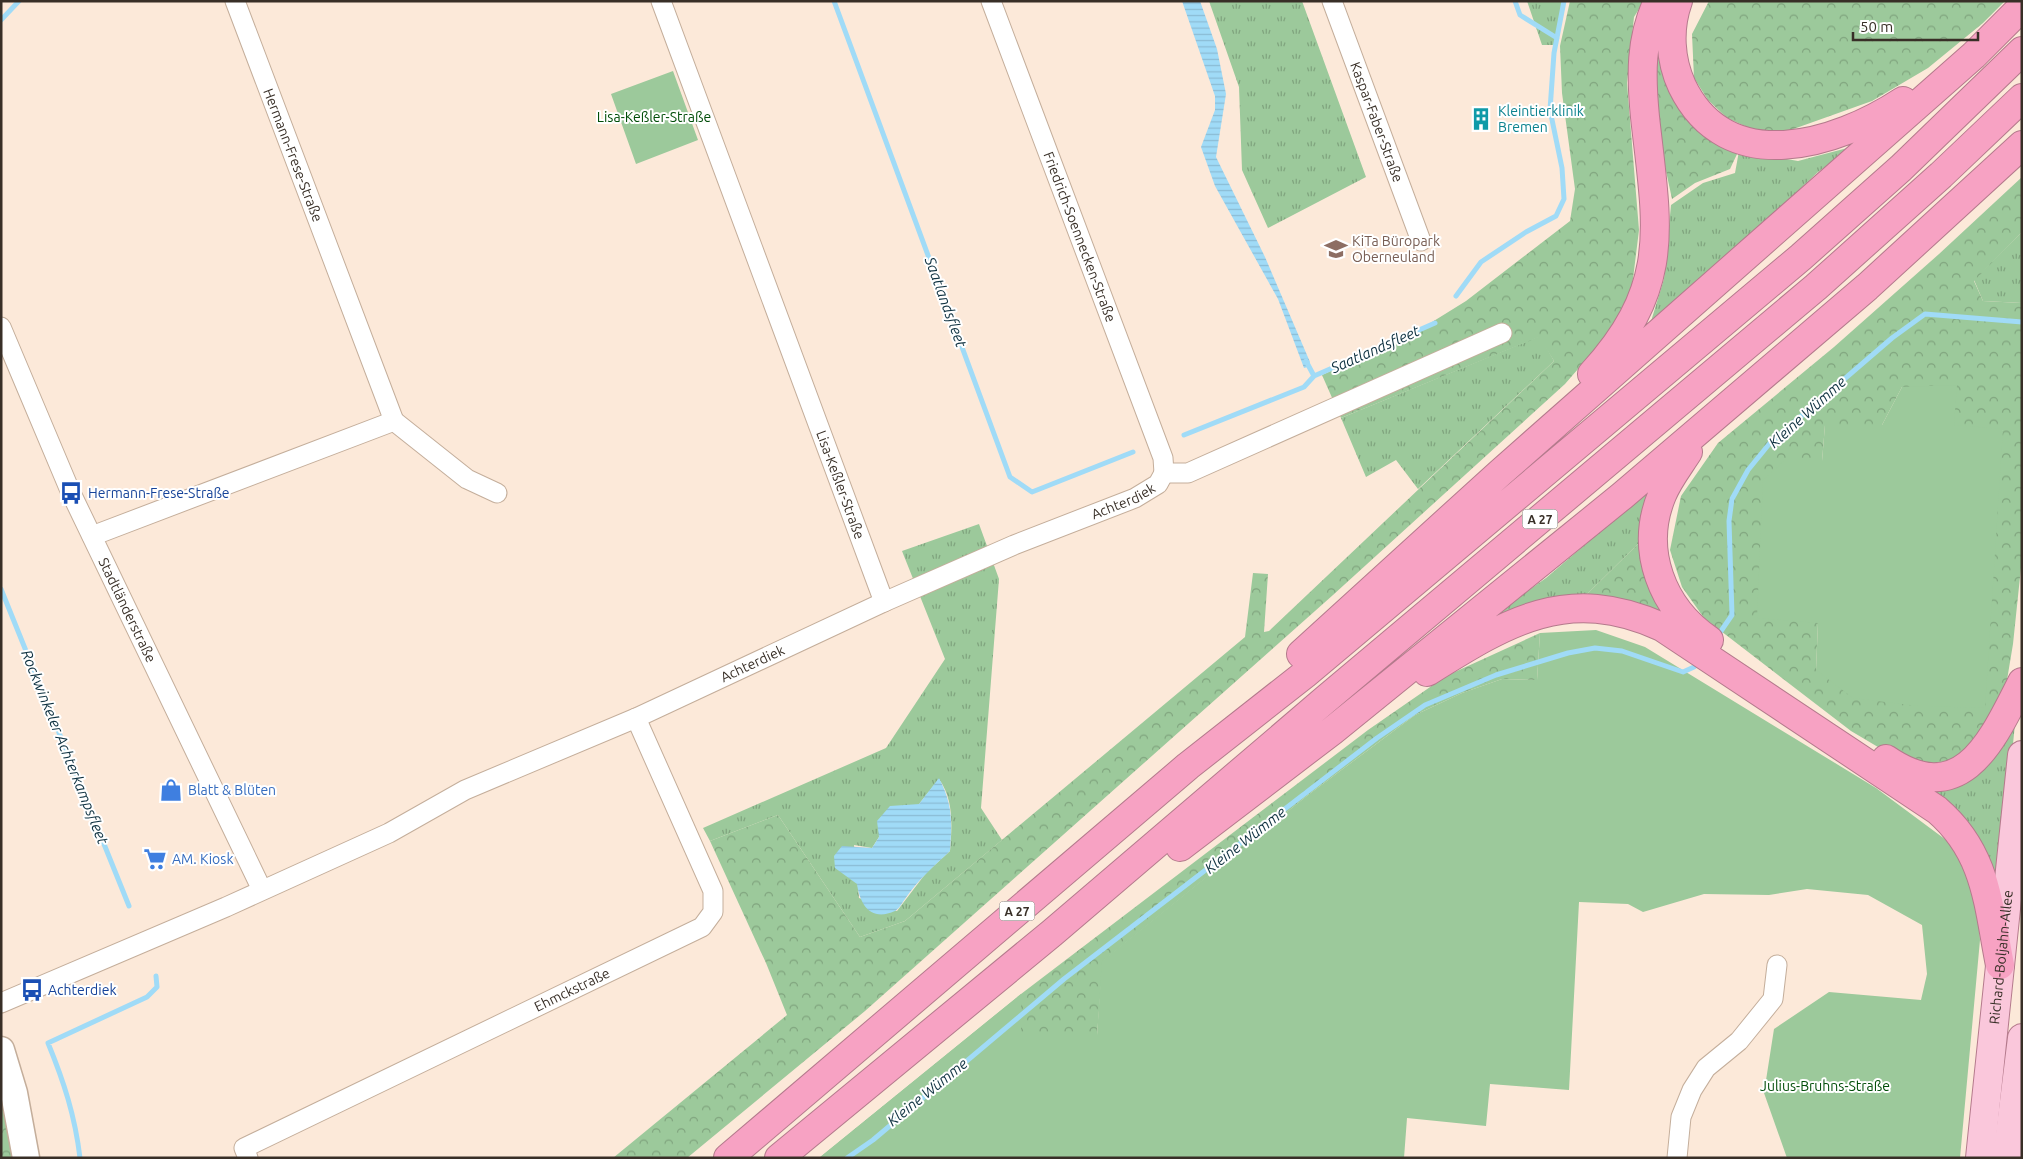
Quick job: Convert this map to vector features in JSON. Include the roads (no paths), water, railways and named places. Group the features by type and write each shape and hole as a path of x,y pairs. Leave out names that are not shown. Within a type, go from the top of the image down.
{"highway":[{"path":"1500,473 1614,350 1629,327 1644,296 1654,256 1656,216 1642,64 1648,28 1658,1"},
{"path":"1678,1 1672,25 1673,56 1687,96 1704,119 1717,128 1744,140 1761,144 1794,145 1842,134 1891,109 1974,55"},
{"path":"1188,766 1247,704 1500,473 1974,55 2020,8"},
{"name":"A 27","path":"728,1158 1188,766 1305,674 1801,257 1901,168 2022,50"},
{"name":"A 27","path":"779,1158 1052,933 1816,287 1941,176 2022,98"},
{"path":"1052,933 1147,872 1332,731 1622,496 1867,287 2022,145"},
{"path":"1709,422 1670,480 1659,503 1653,528 1653,546 1658,577 1672,606 1694,629 1898,767 1920,776 1944,775 1956,772 1977,758 1986,749 2022,682"},
{"path":"1332,731 1468,647 1521,620 1558,610 1576,608 1612,610 1646,620 1685,641 1937,810 1950,821 1971,848 1979,866 2000,965"}],"main road":[{"name":"Richard-Boljahn-Allee","path":"1980,1158 2022,755"},
{"path":"2007,1158 2022,1038"}],"street":[{"name":"Hermann-Frese-Straße","path":"235,1 394,421"},
{"name":"Lisa-Keßler-Straße","path":"661,1 884,602"},
{"name":"Friedrich-Soennecken-Straße","path":"991,1 1163,458 1164,473"},
{"name":"Kaspar-Faber-Straße","path":"1332,1 1421,241"},
{"name":"Stadtländerstraße","path":"1,327 71,493 262,890"},
{"name":"Achterdiek","path":"1,1003 389,833 465,790 636,718 884,602 1014,545 1135,498 1158,484 1164,473 1188,473 1502,333"},
{"path":"92,536 394,421 466,479 496,493"},
{"name":"Ehmckstraße","path":"248,1158 244,1148 702,927 713,912 713,891 636,718"},
{"path":"1677,1158 1681,1117 1692,1090 1706,1068 1739,1041 1773,999 1777,965"},
{"path":"1,1050 14,1093 26,1158"}],"water":[{"path":"1182,1 1200,1 1217,49 1226,94 1216,157 1265,257 1310,362 1308,367 1304,368 1278,299 1215,186 1201,147 1215,110 1215,96"},
{"path":"939,778 949,805 950,851 920,880 896,910 887,914 873,913 864,905 857,884 835,868 834,856 842,846 872,848 879,837 877,821 890,806 919,804"}],"waterway":[{"name":"Rockwinkeler Achterkampsfleet","path":"1,20 19,1"},
{"name":"Saatlandsfleet","path":"834,1 1010,477 1032,492 1133,452"},
{"path":"1515,1 1520,15 1557,38"},
{"name":"Saatlandsfleet","path":"1456,296 1481,262 1526,232 1556,216 1564,199 1562,168 1550,110 1554,53 1564,1"},
{"name":"Kleine Wümme","path":"1721,631 1732,615 1729,521 1732,499 1748,470 1770,443 1892,338 1925,314 2022,322"},
{"name":"Saatlandsfleet","path":"1184,435 1304,387 1314,376 1435,323"},
{"name":"Saatlandsfleet","path":"1306,361 1314,376"},
{"name":"Rockwinkeler Achterkampsfleet","path":"1,589 129,906"},
{"name":"Kleine Wümme","path":"847,1158 873,1140 1064,979 1377,738 1425,705 1496,675 1568,653 1595,648 1622,651 1683,672 1694,667"},
{"name":"Rockwinkeler Achterkampsfleet","path":"80,1158 68,1099 48,1043 147,997 157,987 156,976"}],"place":[{"name":"Kleintierklinik Bremen","path":"1481,119"},
{"name":"KiTa Büropark Oberneuland","path":"1336,249"},
{"name":"Hermann-Frese-Straße","path":"71,493"},
{"name":"Blatt & Blüten","path":"171,790"},
{"name":"AM. Kiosk","path":"155,859"},
{"name":"Achterdiek","path":"32,990"}],"park label":[{"name":"Julius-Bruhns-Straße","path":"1825,1086"}]}
